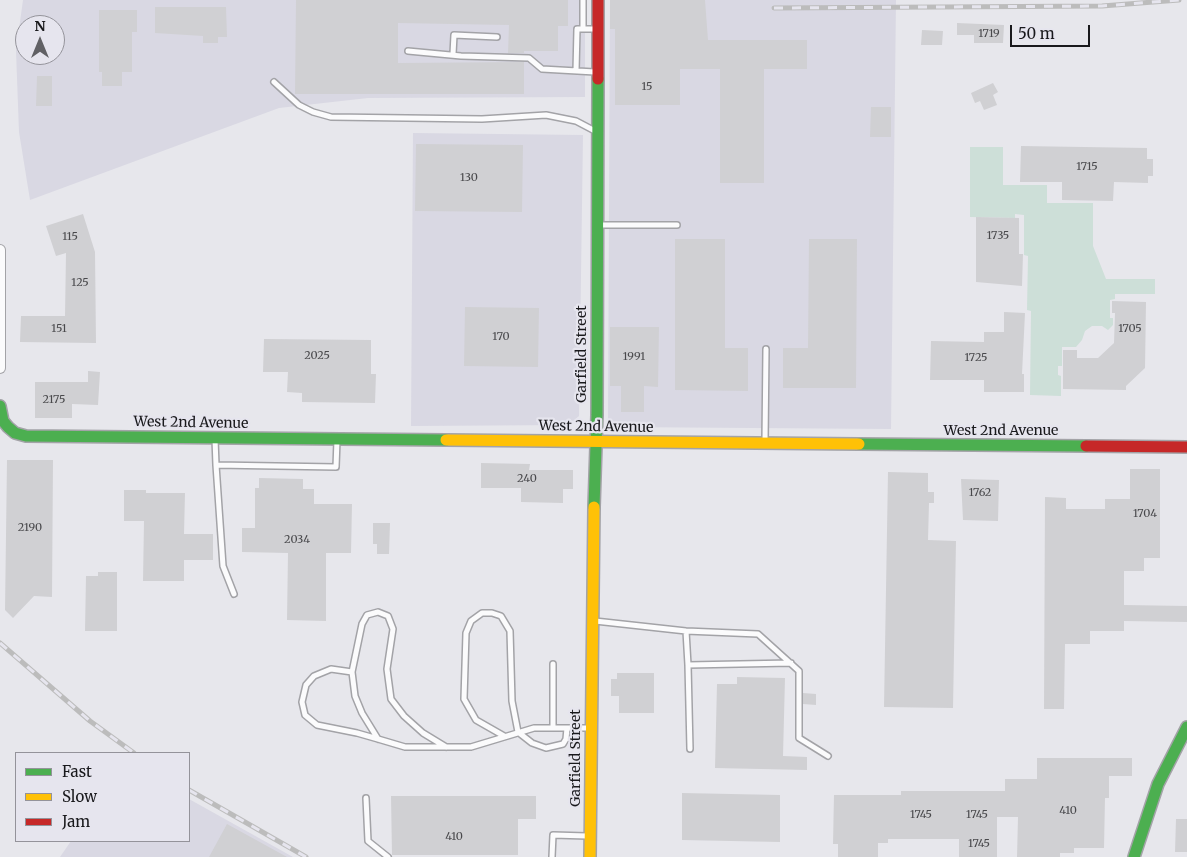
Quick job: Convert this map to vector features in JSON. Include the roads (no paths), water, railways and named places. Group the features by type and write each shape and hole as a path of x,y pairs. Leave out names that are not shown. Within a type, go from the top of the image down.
{"street":[{"name":"Garfield Street","path":"590,857 598,225 598,0"},
{"path":"0,250 0,368"},
{"name":"West 2nd Avenue","path":"0,406 3,421 15,433 26,436 1187,448"},
{"path":"1134,857 1146,814 1158,784 1187,727"}],"lane":[{"path":"583,0 583,28"},
{"path":"576,71 577,29 598,29"},
{"path":"453,54 454,35 497,37"},
{"path":"408,50 461,56 529,58 542,69 598,72"},
{"path":"274,82 299,105 313,112 331,117 482,119 546,115 576,121 597,132"},
{"path":"598,225 677,225"},
{"path":"765,444 766,349"},
{"path":"215,438 223,566 234,594"},
{"path":"216,465 336,467 337,439"},
{"path":"378,739 362,714 355,696 352,672 362,624 367,615 378,612 388,616 393,629 387,669 391,699 404,716 423,733 446,747"},
{"path":"504,736 476,720 464,699 466,633 471,621 482,613 492,613 501,616 510,631 512,701 518,732 532,743 546,748 563,744 566,740 567,728"},
{"path":"592,621 686,631 758,634 799,671 799,738 828,756"},
{"path":"686,631 690,749"},
{"path":"688,665 791,663"},
{"path":"553,664 553,727"},
{"path":"352,672 331,669 314,676 306,686 302,702 306,715 317,725 405,747 471,747 534,728 591,728"},
{"path":"366,798 368,841 388,857"},
{"path":"552,857 553,835 590,836"}],"railway":[{"path":"774,8 1102,6 1179,0"},
{"path":"0,643 90,721 133,752"},
{"path":"190,791 306,857"}]}
